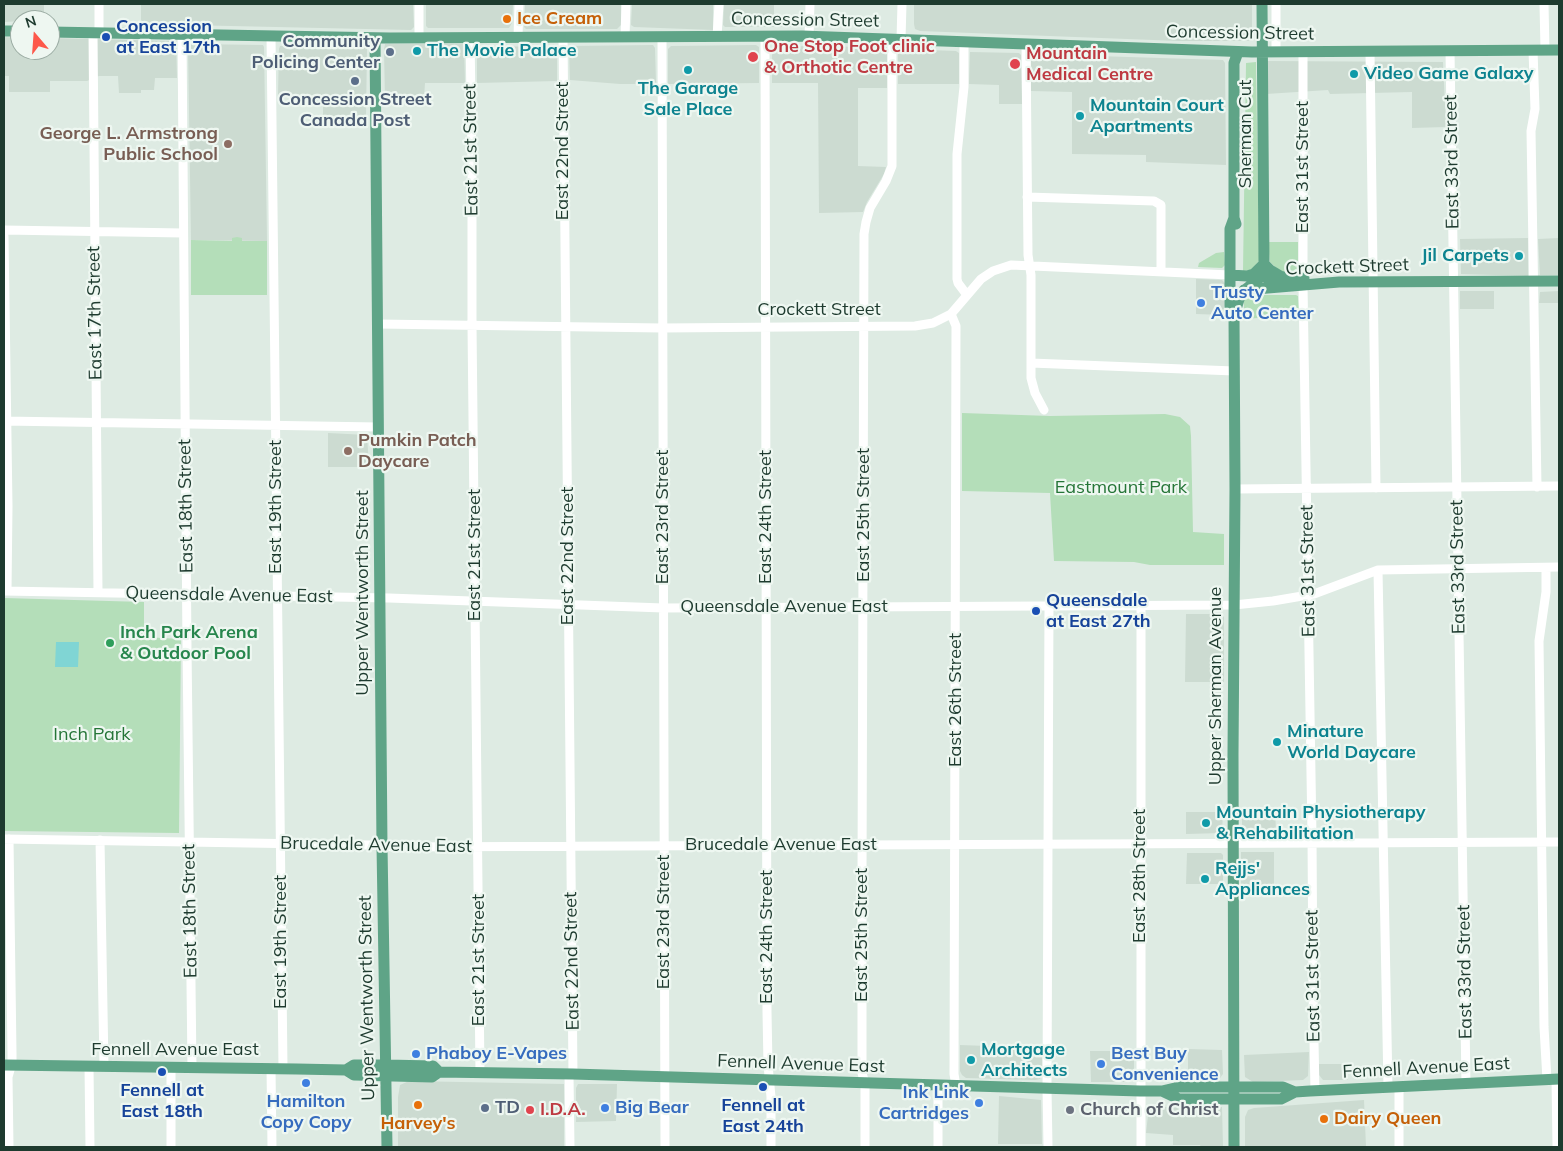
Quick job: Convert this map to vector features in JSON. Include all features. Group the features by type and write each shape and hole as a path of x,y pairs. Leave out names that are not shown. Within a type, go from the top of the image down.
{"main road":[{"name":"Sherman Cut","path":"1262,4 1264,264"},
{"name":"Concession Street","path":"60,32 375,38 765,36 1238,52 1559,50"},
{"name":"Upper Wentworth Street","path":"375,38 382,846 387,1147"},
{"name":"Upper Sherman Avenue","path":"1234,1147 1234,371 1236,311 1230,229 1234,218 1234,63 1238,52"},
{"path":"1234,275 1247,276 1254,274 1264,264"},
{"path":"1264,264 1280,276 1303,282"},
{"path":"1264,264 1266,277 1269,281 1290,287"},
{"path":"1236,311 1239,298 1244,290 1261,277 1264,264"},
{"name":"Crockett Street","path":"1244,290 1290,287 1303,282 1559,281"},
{"name":"Fennell Avenue East","path":"8,1065 346,1070 354,1065 386,1070 433,1066 439,1072 571,1074 1140,1091 1162,1091 1179,1087 1283,1087 1295,1092"},
{"name":"Fennell Avenue East","path":"1162,1091 1179,1099 1281,1099 1295,1092 1554,1079"}],"street":[{"name":"East 17th Street","path":"98,592 94,231 96,33 99,4"},
{"path":"419,4 419,38"},
{"path":"518,37 519,4"},
{"path":"625,37 626,4"},
{"path":"717,37 719,4"},
{"path":"809,37 810,4"},
{"name":"East 25th Street","path":"865,1147 864,1084 862,1072 864,326 866,222 870,208 886,181 892,166 896,39 902,4"},
{"path":"1273,52 1276,4"},
{"path":"1537,487 1531,131 1544,4"},
{"name":"East 18th Street","path":"182,34 192,1068"},
{"name":"East 19th Street","path":"271,36 283,1068"},
{"name":"East 24th Street","path":"765,36 767,1012 771,1147"},
{"name":"East 22nd Street","path":"563,37 571,846 570,1147"},
{"name":"East 23rd Street","path":"662,37 666,1147"},
{"name":"East 21st Street","path":"470,38 480,1073"},
{"path":"964,42 964,86 958,154 957,279 966,295"},
{"path":"1026,44 1028,255 1031,275 1032,386 1044,410"},
{"name":"East 33rd Street","path":"1450,51 1466,1084"},
{"name":"East 31st Street","path":"1303,52 1303,282 1315,1091"},
{"path":"1370,52 1376,488"},
{"path":"1027,197 1154,201 1161,205 1161,272"},
{"path":"4,230 184,233"},
{"path":"4,236 6,591"},
{"name":"Crockett Street","path":"378,324 662,328 928,325 951,314 980,279 993,271 1011,266 1234,275"},
{"name":"East 26th Street","path":"951,314 956,326 954,1074 956,1086"},
{"path":"1032,363 1234,371"},
{"path":"5,421 378,426"},
{"path":"1235,489 1559,486"},
{"name":"Queensdale Avenue East","path":"6,591 380,598 663,608 1234,605 1308,595 1324,591 1378,570 1559,567"},
{"path":"1546,568 1546,592 1539,641 1544,1027 1554,1079 1557,1147"},
{"path":"1378,570 1387,1076 1394,1087 1399,1147"},
{"name":"East 28th Street","path":"1141,605 1141,1147"},
{"path":"1048,1147 1049,606"},
{"path":"6,839 12,952 8,1065 9,1147"},
{"name":"Brucedale Avenue East","path":"6,839 382,846 1559,842"},
{"path":"100,840 104,1066"},
{"path":"89,1067 90,1147"},
{"path":"171,1068 171,1147"},
{"path":"271,1068 272,1147"},
{"path":"938,1086 938,1147"}],"shaded area":[{"path":"4,4 44,4 44,10 10,10 10,22 4,22"},
{"path":"141,4 413,4 414,27 411,30 141,24"},
{"path":"426,4 513,4 512,23 509,28 428,28 426,26"},
{"path":"525,4 621,4 621,25 617,29 526,29 524,27"},
{"path":"632,4 713,4 713,30 634,27 631,25"},
{"path":"724,4 774,4 774,15 805,16 804,24 802,27 725,27 723,25"},
{"path":"914,4 1252,4 1252,41 1179,41 920,31 915,29"},
{"path":"4,37 10,37 10,60 60,60 60,38 176,41 177,78 155,78 154,90 141,90 141,93 119,93 118,76 99,76 87,81 50,81 50,92 9,92 9,76 4,76"},
{"name":"George L. Armstrong Public School","path":"191,44 263,45 264,47 267,241 191,240 188,47"},
{"path":"385,44 464,44 465,83 425,83 424,98 385,99"},
{"path":"653,45 655,48 656,84 620,84 570,80 569,48 572,46"},
{"path":"756,45 759,47 759,83 668,84 668,49 671,46"},
{"path":"280,46 364,46 367,48 366,117 323,120 323,105 318,96 278,95"},
{"path":"555,46 557,49 557,81 477,83 477,49 479,47"},
{"path":"775,46 887,47 887,88 858,88 858,166 886,167 863,212 819,213 818,83 772,83 772,49"},
{"path":"900,49 956,51 959,53 959,84 898,84 898,52"},
{"path":"970,52 1019,53 1021,55 1022,104 999,104 999,85 969,84"},
{"path":"1034,54 1223,60 1225,63 1226,165 1146,162 1146,155 1072,154 1072,92 1031,91 1031,57"},
{"path":"1266,61 1443,62 1446,127 1412,128 1412,92 1330,94 1328,90 1266,94"},
{"path":"1528,238 1528,276 1461,274 1460,239"},
{"path":"1559,238 1559,275 1540,275 1538,239"},
{"path":"1196,279 1222,280 1225,283 1224,315 1196,314"},
{"path":"1460,291 1494,291 1494,309 1460,309"},
{"path":"1559,291 1559,303 1539,303 1540,292"},
{"name":"Pumkin Patch Daycare","path":"328,433 367,435 369,467 328,467"},
{"path":"1186,614 1221,614 1224,617 1224,682 1185,682"},
{"path":"1275,808 1276,833 1242,832 1242,809"},
{"path":"1186,812 1223,812 1222,833 1186,834"},
{"path":"1241,852 1274,852 1274,891 1241,891"},
{"path":"1187,853 1221,853 1223,855 1223,884 1186,884"},
{"path":"960,1045 1042,1048 1042,1074 1040,1079 1035,1080 966,1078 960,1071"},
{"path":"1188,1049 1222,1050 1223,1074 1217,1082 1188,1081"},
{"path":"1090,1051 1134,1051 1134,1077 1128,1082 1091,1082"},
{"path":"1309,1052 1308,1076 1303,1080 1253,1082 1245,1077 1244,1055"},
{"path":"1319,1064 1347,1064 1348,1080 1323,1080 1319,1075"},
{"path":"409,1081 564,1084 564,1147 398,1147 398,1097 400,1085"},
{"path":"578,1084 617,1084 616,1121 576,1122 576,1088"},
{"path":"999,1096 1041,1100 1042,1144 998,1144"},
{"path":"1364,1100 1366,1147 1245,1147 1245,1117 1248,1110"},
{"path":"1149,1107 1222,1107 1223,1147 1173,1145 1173,1135 1146,1133"}],"green space":[{"path":"1256,62 1259,261 1251,270 1243,271 1246,63"},
{"path":"232,238 242,238 242,241 267,241 267,295 191,295 191,240 232,241"},
{"path":"1268,242 1298,242 1298,273 1283,274 1270,262"},
{"path":"1224,252 1225,265 1222,268 1198,267 1199,263 1216,253"},
{"path":"1246,295 1296,295 1298,296 1299,315 1244,319 1244,298"},
{"name":"Eastmount Park","path":"962,413 1050,416 1165,414 1180,417 1190,426 1193,532 1224,534 1224,565 1150,565 1134,562 1054,561 1050,493 962,491"},
{"name":"Inch Park","path":"4,598 144,602 144,637 181,639 179,833 4,831"}],"water":[{"path":"56,642 79,642 78,667 55,667"}],"place":[{"name":"Ice Cream","path":"507,19"},
{"name":"Concession at East 17th","path":"106,37"},
{"name":"The Movie Palace","path":"417,51"},
{"name":"Community Policing Center","path":"390,52"},
{"name":"One Stop Foot clinic & Orthotic Centre","path":"753,57"},
{"name":"Mountain Medical Centre","path":"1015,64"},
{"name":"The Garage Sale Place","path":"688,70"},
{"name":"Video Game Galaxy","path":"1354,74"},
{"name":"Concession Street Canada Post","path":"355,81"},
{"name":"Mountain Court Apartments","path":"1080,116"},
{"name":"George L. Armstrong Public School","path":"228,144"},
{"name":"Jil Carpets","path":"1519,256"},
{"name":"Trusty Auto Center","path":"1201,303"},
{"name":"Pumkin Patch Daycare","path":"348,451"},
{"name":"Queensdale at East 27th","path":"1036,611"},
{"name":"Inch Park Arena & Outdoor Pool","path":"110,643"},
{"name":"Minature World Daycare","path":"1277,742"},
{"name":"Mountain Physiotherapy & Rehabilitation","path":"1206,823"},
{"name":"Rejjs' Appliances","path":"1205,879"},
{"name":"Phaboy E-Vapes","path":"416,1054"},
{"name":"Mortgage Architects","path":"971,1060"},
{"name":"Best Buy Convenience","path":"1101,1064"},
{"name":"Fennell at East 18th","path":"162,1072"},
{"name":"Hamilton Copy Copy","path":"306,1083"},
{"name":"Fennell at East 24th","path":"763,1087"},
{"name":"Ink Link Cartridges","path":"979,1103"},
{"name":"Harvey's","path":"418,1105"},
{"name":"TD","path":"485,1108"},
{"name":"Big Bear","path":"605,1108"},
{"name":"I.D.A.","path":"530,1110"},
{"name":"Church of Christ","path":"1070,1110"},
{"name":"Dairy Queen","path":"1324,1119"}]}
